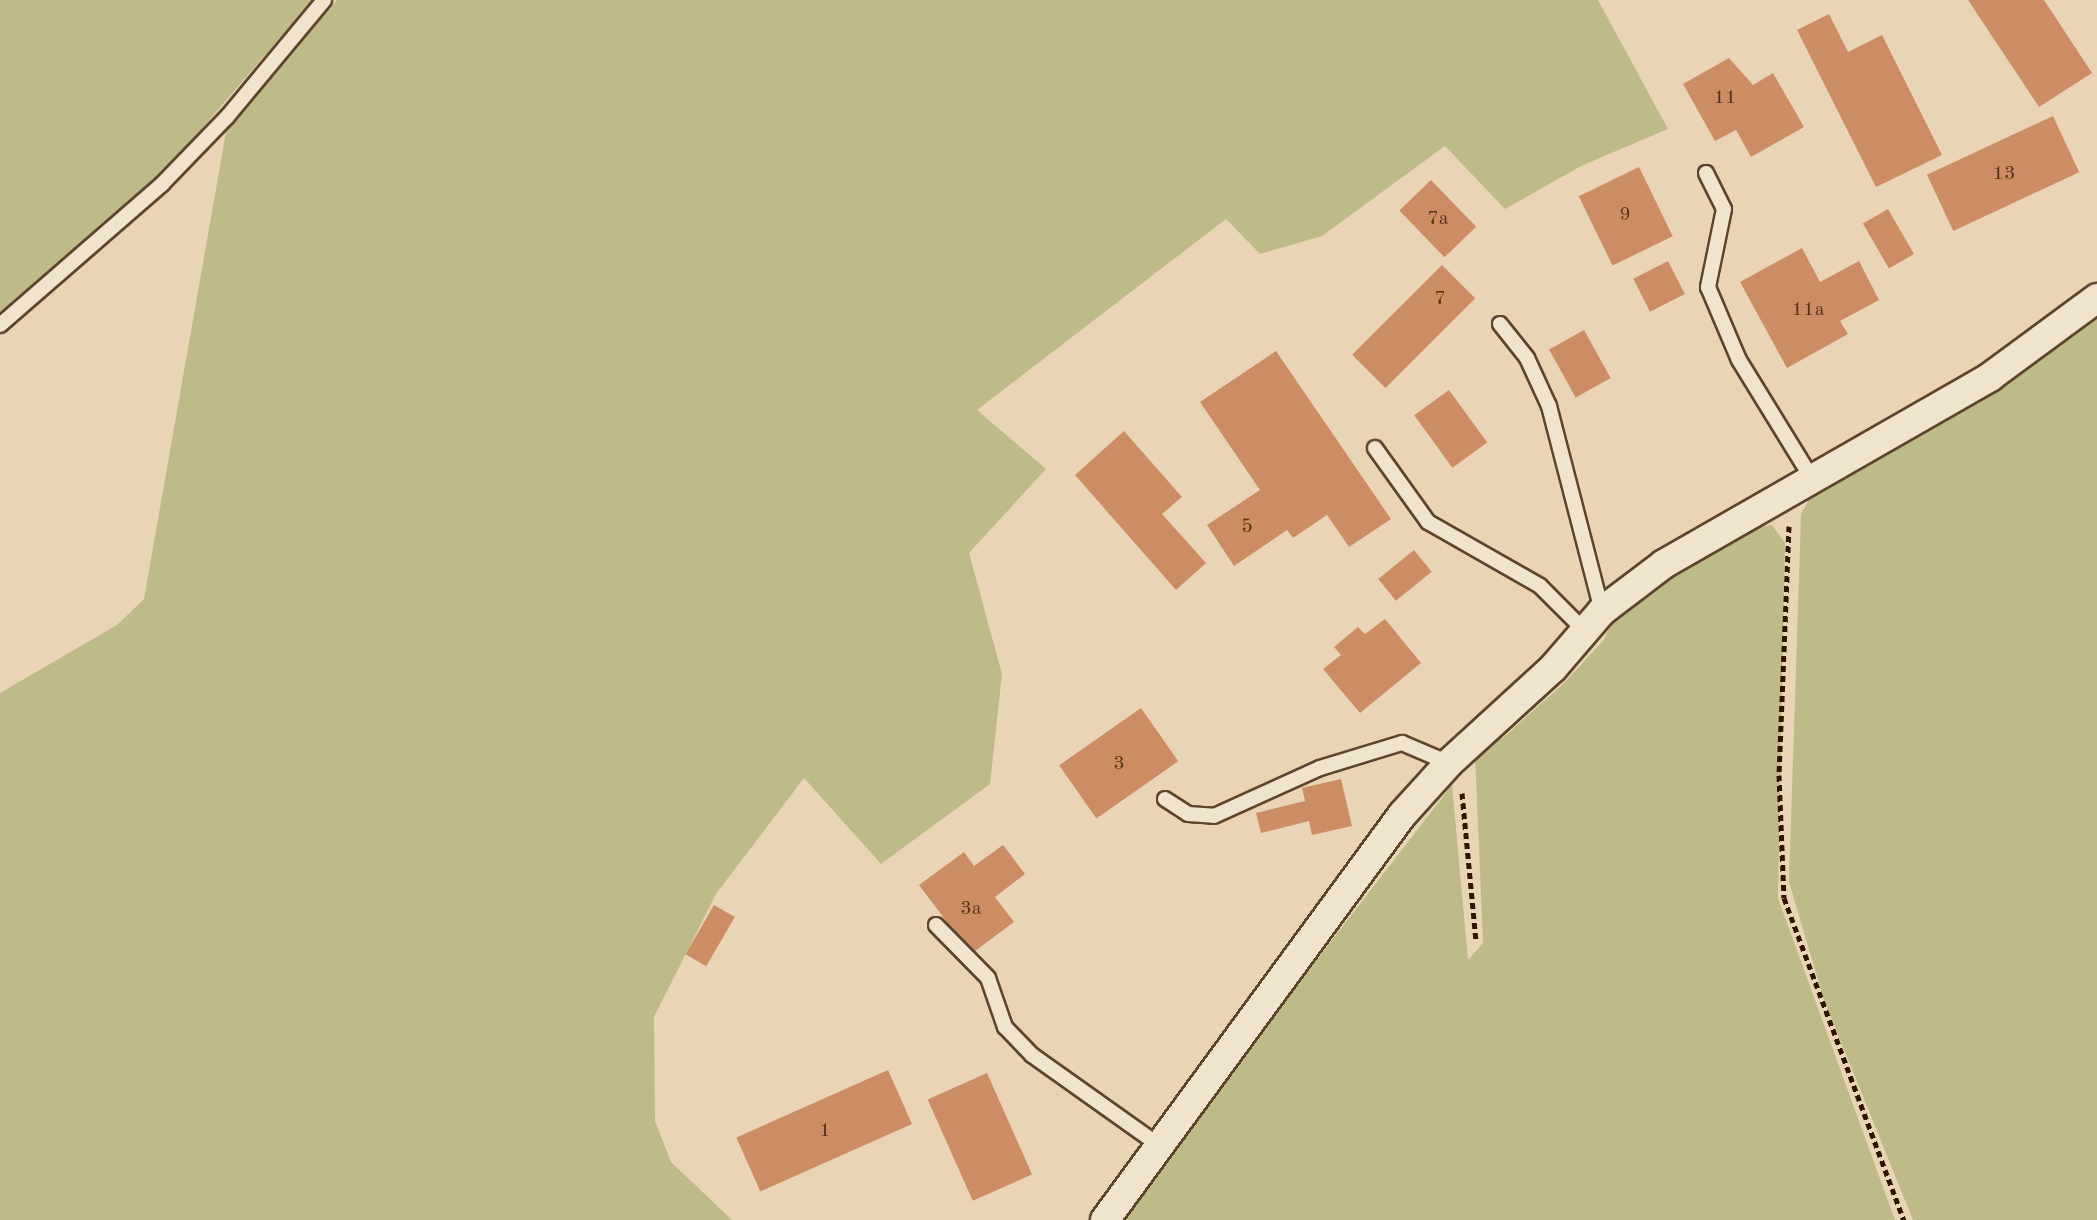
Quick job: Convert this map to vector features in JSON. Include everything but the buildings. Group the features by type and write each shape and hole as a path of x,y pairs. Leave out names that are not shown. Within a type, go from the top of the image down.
{"street":[{"path":"1105,1220 1402,815 1449,763 1553,668 1593,621 1664,564 1780,503 1990,377 2097,298"}],"lane":[{"path":"0,325 162,184 227,117 324,0"},
{"path":"1706,173 1724,209 1708,287 1739,360 1814,482"},
{"path":"1500,324 1527,358 1549,406 1593,621"},
{"path":"1375,448 1428,522 1540,586 1593,621"},
{"path":"1165,799 1188,814 1214,816 1320,768 1402,743 1449,763"},
{"path":"936,925 988,978 1005,1027 1032,1055 1160,1146"}],"path":[{"path":"1780,503 1792,541 1779,775 1784,898 1904,1220"},
{"path":"1449,763 1461,777 1476,940"}],"shaded area":[{"path":"0,0 312,0 188,145 98,236 0,314"},
{"path":"337,0 1598,0 1668,129 1583,165 1505,209 1445,146 1322,236 1260,254 1226,219 977,410 1046,469 969,553 1002,674 990,784 881,864 804,778 716,894 654,1017 655,1121 671,1162 732,1220 0,1220 0,693 117,625 144,599 226,132"},
{"path":"2097,307 2097,1220 1913,1220 1824,1000 1789,882 1801,514 1810,498 1928,426"},
{"path":"1772,525 1785,543 1778,898 1895,1220 1123,1220 1141,1187 1452,785 1468,960 1483,943 1475,753 1504,737 1564,683 1604,640 1614,616 1682,567 1752,528"}]}
